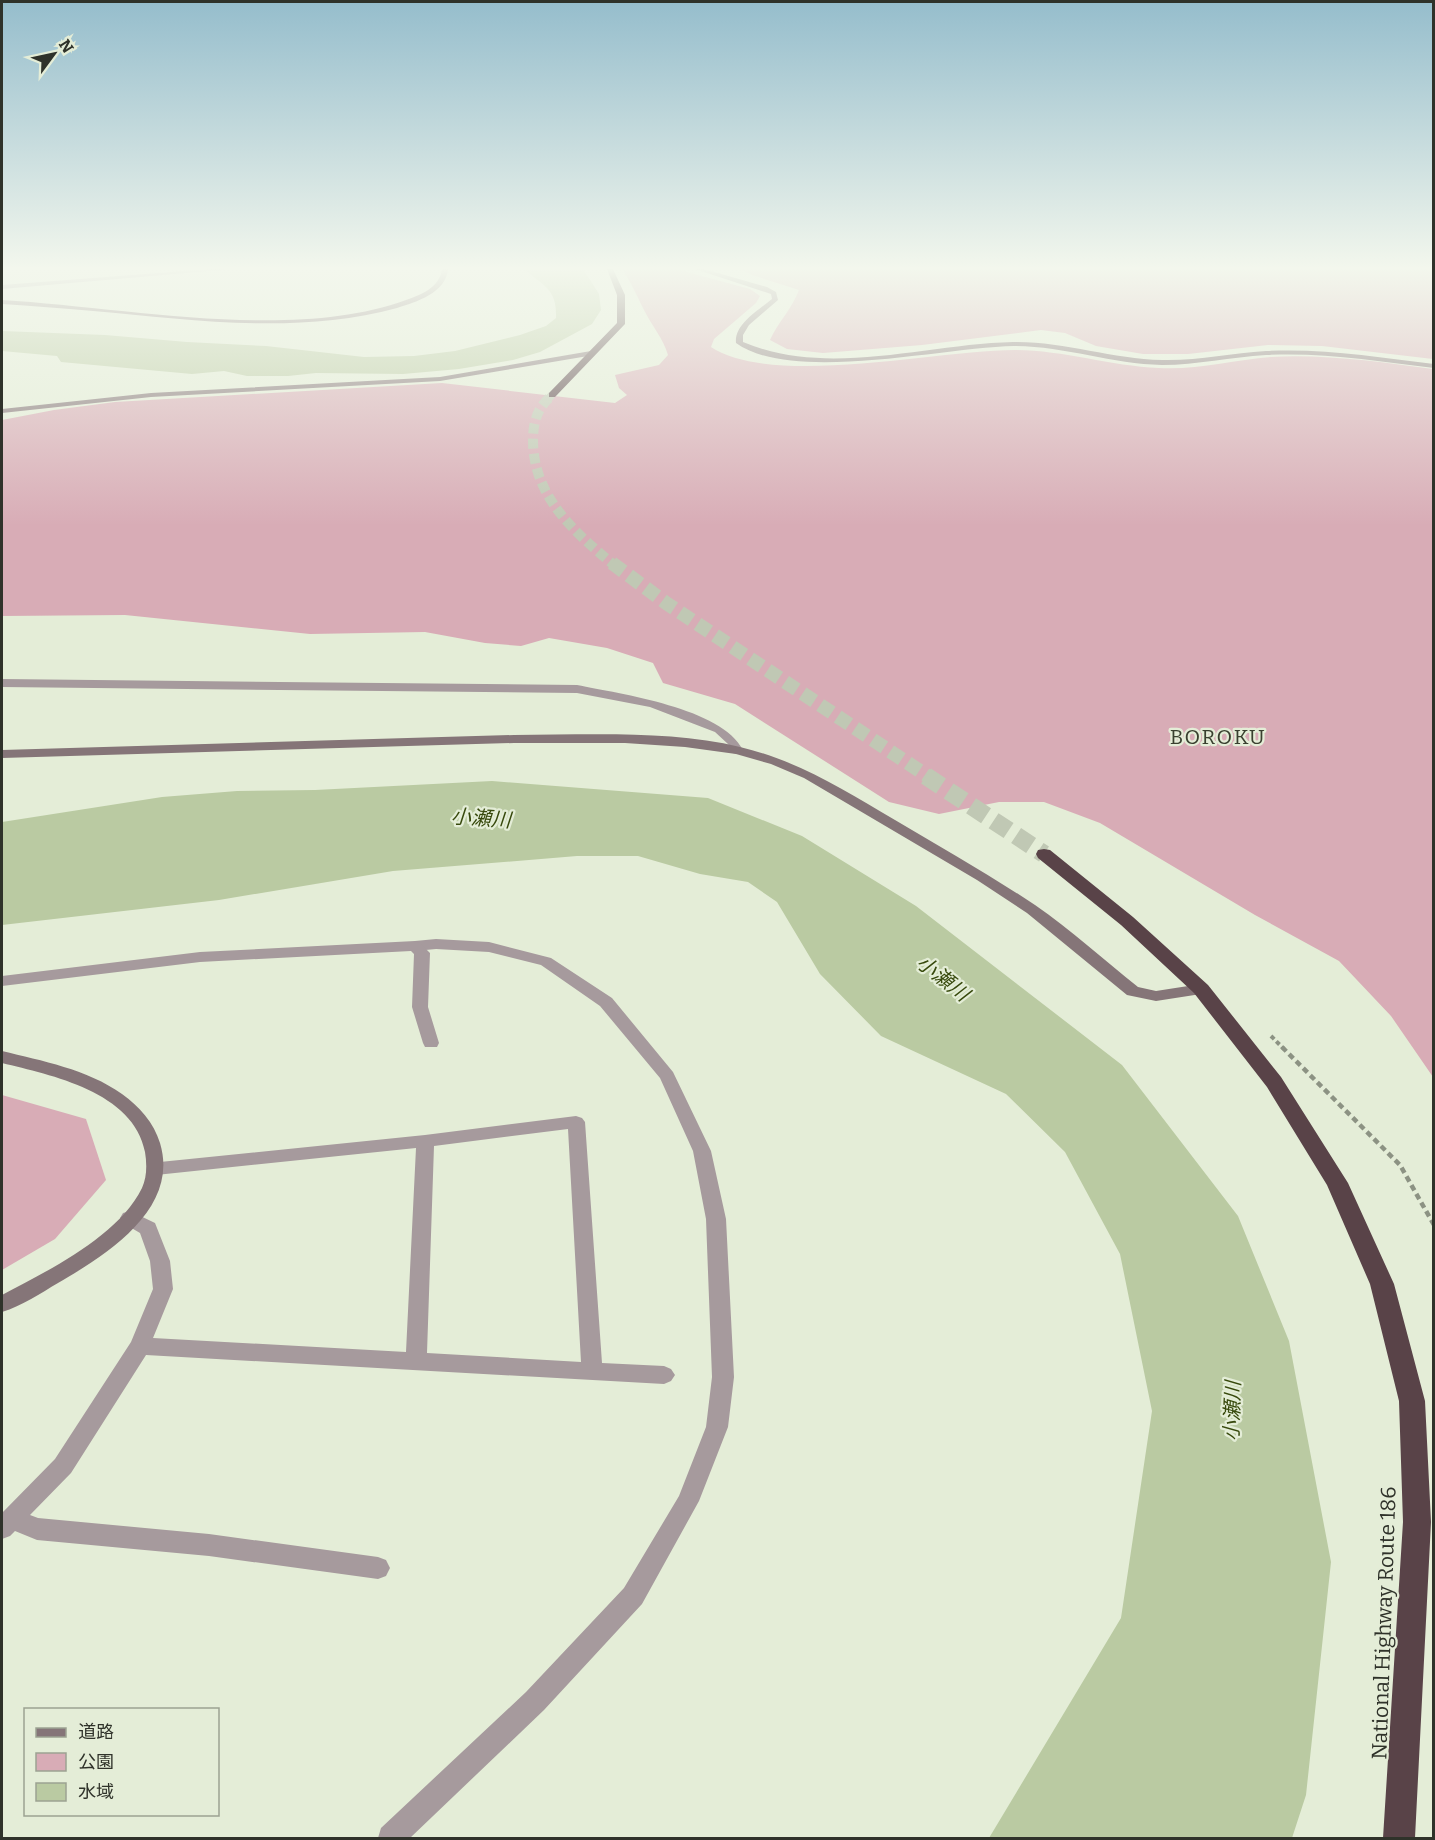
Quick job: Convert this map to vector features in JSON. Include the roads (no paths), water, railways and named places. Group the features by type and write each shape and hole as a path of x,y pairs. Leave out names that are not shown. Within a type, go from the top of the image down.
{"highway":[{"path":"552,395 589,355"},
{"name":"National Highway Route 186","path":"1044,854 1127,921 1201,989 1274,1082 1337,1183 1382,1284 1412,1401 1417,1522 1399,1839"}],"main road":[{"path":"2,411 151,395 440,379 484,374 577,355"},
{"path":"765,355 789,358 847,359 888,355"},
{"path":"1097,355 1150,362 1259,355"},
{"path":"1330,355 1434,366"},
{"path":"2,754 514,739 625,739 685,743 737,750 776,761 809,774 971,871 1032,910 1133,991 1156,996 1201,989"},
{"path":"2,1057 97,1088 128,1109 151,1136 156,1168 150,1192 130,1218 97,1248 2,1304"}],"street":[{"path":"2,683 577,689 653,704 719,729 733,742 737,750"},
{"path":"2,981 200,957 436,944 489,946 546,961 606,1002 667,1076 702,1150 716,1219 723,1377 717,1427 688,1501 633,1596 535,1701 391,1839"},
{"path":"415,946 422,953 420,1007 430,1043"},
{"path":"156,1168 425,1141 576,1122 592,1371"},
{"path":"416,1360 425,1141"},
{"path":"7,1524 63,1466 140,1346 163,1289 160,1261 148,1228 130,1218"},
{"path":"140,1346 664,1375"},
{"path":"7,1524 209,1545 378,1568"}],"water":[{"path":"45,355 345,355 364,357 530,355 459,369 403,374 316,373 247,376 224,371 192,374 61,362 57,356"},
{"name":"小瀬川","path":"492,781 708,798 802,836 916,906 1122,1065 1238,1216 1289,1341 1331,1562 1306,1795 1292,1838 989,1838 1121,1618 1152,1411 1120,1254 1065,1152 1006,1094 881,1036 820,974 777,902 748,882 700,874 638,856 577,856 393,871 219,900 2,925 2,822 162,797 237,791 315,790"}],"tunnel":[{"path":"552,395 536,417 534,428 535,460 540,479 558,511 584,539 614,565"},
{"path":"612,563 666,603 929,777"},
{"path":"926,776 1044,854"}],"district":[{"name":"BOROKU","path":"1218,737"}]}
